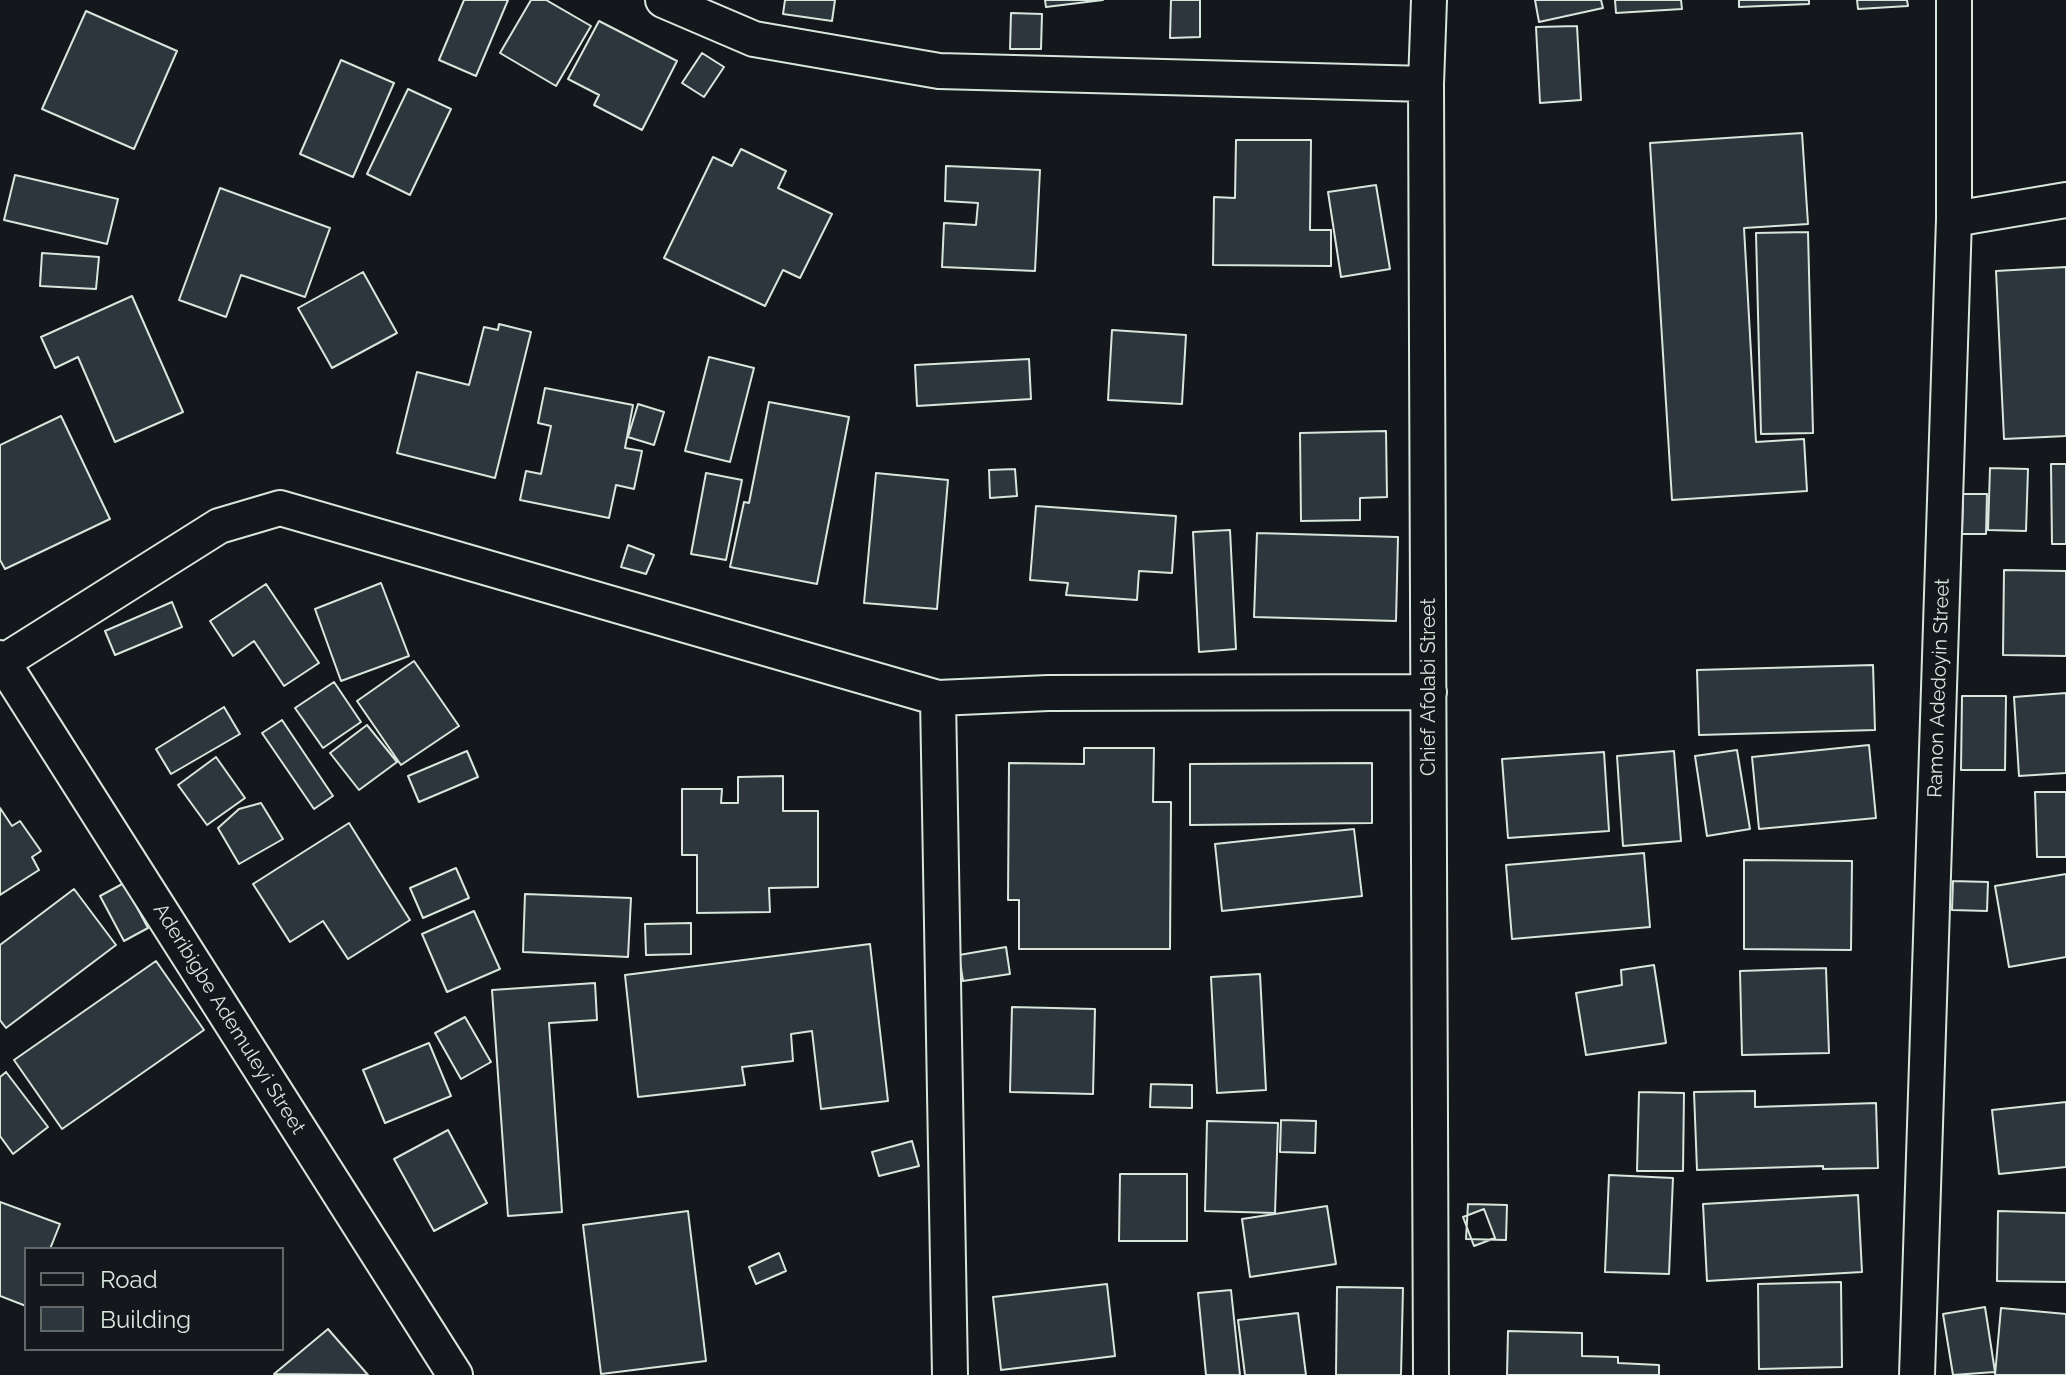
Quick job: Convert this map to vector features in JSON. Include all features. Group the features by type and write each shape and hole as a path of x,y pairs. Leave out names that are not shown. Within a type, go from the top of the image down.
{"street":[{"path":"663,0 754,39 939,71 1426,84"},
{"name":"Chief Afolabi Street","path":"1429,0 1426,84 1431,1375"},
{"name":"Ramon Adedoyin Street","path":"1917,1375 1954,219 1954,0"},
{"path":"1954,219 2066,200"},
{"path":"2,660 219,526 280,508 938,698 1048,693 1429,692"},
{"name":"Aderibigbe Ademuleyi Street","path":"2,660 455,1375"},
{"path":"938,698 950,1375"}],"building":[{"path":"464,0 508,0 476,76 439,60"},
{"path":"531,0 546,0 591,26 556,86 500,53"},
{"path":"785,0 835,0 832,21 783,14"},
{"path":"1045,0 1103,0 1046,7"},
{"path":"1171,0 1200,0 1200,37 1170,38"},
{"path":"1535,0 1601,0 1603,8 1539,22"},
{"path":"1615,0 1681,0 1682,9 1616,13"},
{"path":"1739,0 1809,0 1809,4 1739,7"},
{"path":"1857,0 1907,0 1908,6 1858,9"},
{"path":"86,11 177,51 134,149 42,109"},
{"path":"1011,13 1042,14 1041,49 1010,49"},
{"path":"599,21 677,61 642,130 594,105 599,95 568,79"},
{"path":"1577,26 1581,100 1540,103 1536,27"},
{"path":"702,53 724,67 704,97 682,83"},
{"path":"341,60 394,83 353,177 300,154"},
{"path":"408,89 451,109 410,195 367,174"},
{"path":"1802,133 1808,224 1744,228 1756,442 1804,439 1807,491 1672,500 1650,143"},
{"path":"1236,140 1311,140 1310,230 1331,230 1331,266 1213,265 1214,197 1235,198"},
{"path":"741,149 786,171 778,188 832,214 800,278 783,270 765,306 664,258 713,157 732,166"},
{"path":"946,166 1040,170 1035,271 942,267 944,223 976,225 978,203 945,201"},
{"path":"15,175 118,199 107,244 4,220"},
{"path":"1376,185 1390,269 1341,277 1328,192"},
{"path":"220,188 330,228 305,297 241,275 226,317 179,300"},
{"path":"1808,232 1813,433 1761,434 1756,233"},
{"path":"42,253 99,257 96,289 40,286"},
{"path":"2066,267 2066,436 2004,439 1996,271"},
{"path":"363,272 397,333 332,368 298,308"},
{"path":"132,296 183,412 115,442 78,357 55,368 41,337"},
{"path":"499,324 531,332 495,478 397,453 417,372 469,385 484,327 498,330"},
{"path":"1112,330 1186,335 1182,404 1108,400"},
{"path":"709,357 754,368 730,462 685,451"},
{"path":"1029,359 1031,399 917,406 915,365"},
{"path":"545,388 633,405 625,448 642,451 634,489 616,485 609,518 520,500 526,471 541,474 551,426 538,423"},
{"path":"769,402 849,417 817,584 730,567 744,502 749,503"},
{"path":"638,404 664,412 654,445 628,437"},
{"path":"61,416 110,519 5,569 0,560 0,445"},
{"path":"1386,431 1387,497 1360,498 1360,520 1301,521 1300,433"},
{"path":"2051,464 2066,464 2066,544 2052,544"},
{"path":"1990,468 2028,469 2026,531 1988,530"},
{"path":"1015,469 1017,496 990,498 989,470"},
{"path":"706,473 742,480 726,560 691,554"},
{"path":"876,473 948,480 937,609 864,603"},
{"path":"1963,494 1987,494 1986,534 1962,534"},
{"path":"1036,506 1176,516 1172,573 1139,571 1137,600 1066,595 1068,583 1030,580"},
{"path":"1230,530 1236,649 1199,652 1193,532"},
{"path":"1257,533 1398,537 1396,621 1254,617"},
{"path":"628,545 654,555 646,574 621,567"},
{"path":"2004,570 2066,571 2066,656 2003,655"},
{"path":"381,583 409,656 341,681 315,609"},
{"path":"266,584 319,663 284,686 254,641 233,656 210,621"},
{"path":"172,602 182,627 115,655 105,631"},
{"path":"414,661 459,726 401,765 357,701"},
{"path":"1873,665 1875,730 1699,735 1697,670"},
{"path":"334,682 361,722 323,748 295,708"},
{"path":"2066,693 2066,773 2019,776 2014,697"},
{"path":"1962,696 2006,696 2005,770 1961,770"},
{"path":"224,707 240,734 171,774 156,749"},
{"path":"282,720 333,796 314,809 262,733"},
{"path":"367,725 397,762 359,790 330,753"},
{"path":"1869,745 1876,818 1759,829 1752,757"},
{"path":"1084,748 1154,748 1153,802 1171,802 1170,949 1019,949 1019,900 1008,900 1009,763 1084,764"},
{"path":"1737,750 1750,829 1707,836 1695,756"},
{"path":"467,751 478,777 419,802 408,776"},
{"path":"1674,751 1681,841 1623,846 1617,756"},
{"path":"1604,752 1609,831 1508,838 1502,759"},
{"path":"216,757 245,798 207,825 178,785"},
{"path":"1372,763 1372,823 1190,825 1190,764"},
{"path":"783,776 783,811 818,811 818,887 769,888 770,912 697,913 697,855 682,855 682,789 722,789 721,803 738,803 738,777"},
{"path":"2035,792 2066,792 2066,857 2037,857"},
{"path":"261,803 283,839 239,864 218,828 239,809"},
{"path":"0,808 12,826 20,821 41,851 32,857 39,870 0,895"},
{"path":"349,823 410,920 348,959 323,921 290,942 253,884"},
{"path":"1354,829 1362,896 1222,911 1215,844"},
{"path":"1644,853 1650,927 1512,939 1506,865"},
{"path":"1744,860 1852,861 1851,950 1744,949"},
{"path":"456,868 469,898 423,918 410,888"},
{"path":"2066,874 2066,957 2009,967 1995,886"},
{"path":"1953,881 1988,882 1987,911 1952,910"},
{"path":"124,883 148,928 124,941 100,896"},
{"path":"74,889 116,945 6,1028 0,1020 0,945"},
{"path":"525,894 631,898 628,957 523,952"},
{"path":"474,911 500,969 447,992 422,934"},
{"path":"691,923 691,954 646,955 645,924"},
{"path":"870,944 888,1101 821,1109 812,1031 791,1034 793,1061 742,1067 745,1085 638,1097 625,975"},
{"path":"1006,947 1010,974 963,981 959,955"},
{"path":"156,961 204,1030 62,1129 14,1060"},
{"path":"1654,965 1666,1043 1586,1055 1576,993 1622,985 1621,970"},
{"path":"1826,968 1829,1053 1742,1055 1740,971"},
{"path":"1260,974 1266,1090 1217,1093 1211,977"},
{"path":"595,983 597,1020 549,1023 562,1212 508,1216 492,990"},
{"path":"1012,1007 1095,1009 1093,1094 1010,1092"},
{"path":"465,1017 491,1062 461,1079 435,1033"},
{"path":"429,1043 451,1096 385,1123 363,1070"},
{"path":"6,1072 48,1127 13,1154 0,1136 0,1077"},
{"path":"1151,1084 1192,1085 1192,1108 1150,1107"},
{"path":"1755,1091 1755,1107 1876,1103 1878,1168 1823,1169 1823,1166 1697,1170 1694,1092"},
{"path":"1639,1092 1684,1093 1683,1171 1637,1171"},
{"path":"2066,1102 2066,1167 1999,1174 1992,1110"},
{"path":"1281,1120 1316,1121 1315,1153 1280,1152"},
{"path":"1207,1121 1278,1123 1275,1213 1205,1211"},
{"path":"448,1130 487,1203 434,1231 394,1159"},
{"path":"912,1141 919,1166 879,1176 872,1152"},
{"path":"1120,1174 1187,1174 1187,1241 1119,1241"},
{"path":"1609,1175 1673,1178 1669,1274 1605,1272"},
{"path":"1858,1195 1862,1272 1707,1281 1703,1204"},
{"path":"0,1202 60,1224 51,1247 24,1247 24,1305 0,1296"},
{"path":"1468,1204 1507,1205 1506,1240 1466,1239"},
{"path":"1327,1206 1336,1264 1250,1277 1242,1219"},
{"path":"1484,1209 1495,1238 1474,1246 1463,1217"},
{"path":"688,1211 706,1361 601,1374 583,1225"},
{"path":"1998,1211 2066,1213 2066,1282 1997,1281"},
{"path":"779,1253 786,1271 756,1284 749,1267"},
{"path":"1841,1282 1842,1367 1759,1369 1758,1284"},
{"path":"1107,1284 1115,1356 1001,1370 993,1297"},
{"path":"1337,1287 1403,1288 1401,1375 1336,1375"},
{"path":"1231,1290 1240,1375 1206,1375 1198,1293"},
{"path":"1985,1307 1995,1372 1953,1375 1943,1314"},
{"path":"2001,1308 2066,1314 2066,1375 1995,1375"},
{"path":"1298,1313 1306,1375 1245,1375 1238,1320"},
{"path":"328,1329 368,1375 274,1374"},
{"path":"1508,1331 1582,1333 1582,1356 1618,1357 1618,1363 1659,1365 1659,1375 1507,1375"}]}
